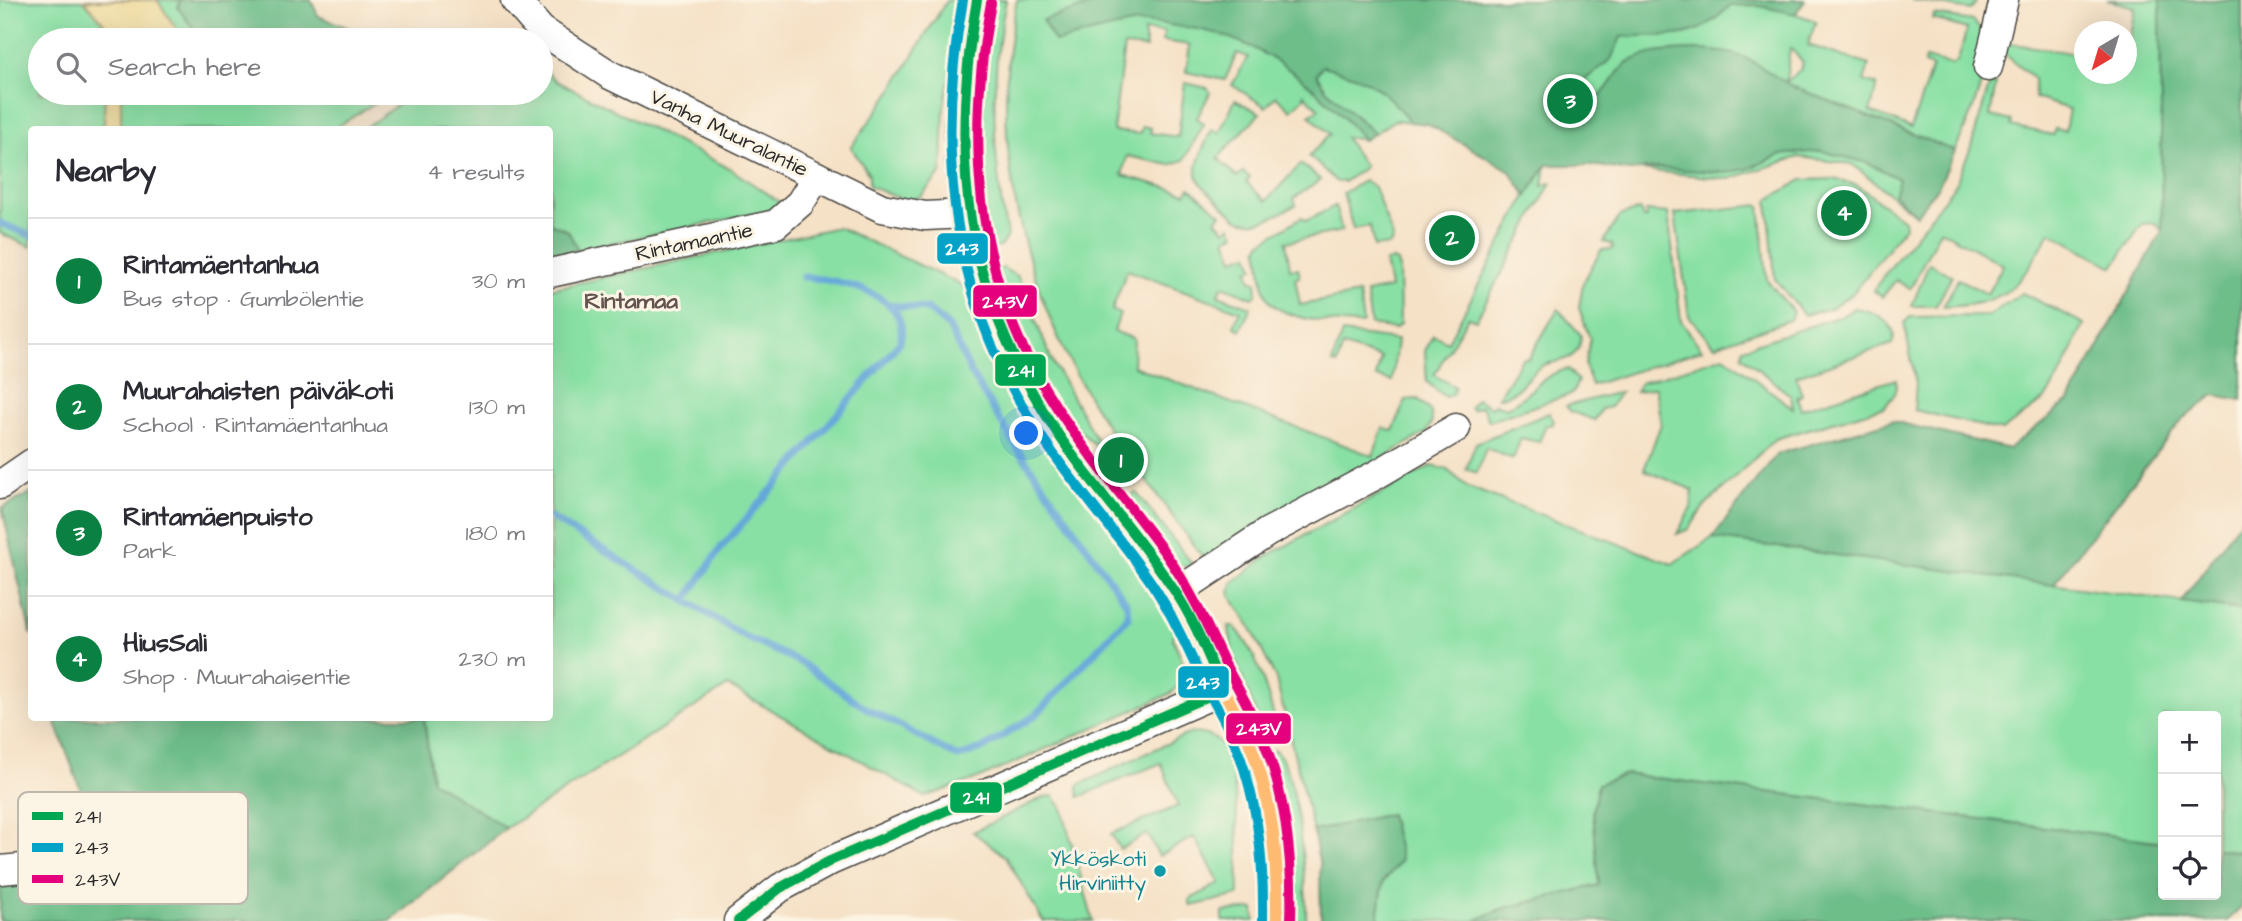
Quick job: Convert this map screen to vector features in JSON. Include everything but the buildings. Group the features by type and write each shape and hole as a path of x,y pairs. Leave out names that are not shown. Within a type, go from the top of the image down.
{"main road":[{"path":"977,0 962,82 961,152 966,214 978,267 1013,358 1050,421 1176,593 1253,749 1272,833 1278,921"}],"street":[{"name":"Vanha Muuralantie","path":"514,0 539,28"},
{"path":"1988,67 2004,0"},
{"name":"Vanha Muuralantie","path":"553,39 578,57 882,208 925,216 966,214"},
{"name":"Rintamaantie","path":"553,272 776,224 800,203 817,176"},
{"path":"1176,593 1268,532 1376,475 1456,428"},
{"path":"0,485 28,466"},
{"path":"738,921 780,888 830,861 1223,690"},
{"path":"0,870 18,868"}],"green space":[{"path":"0,0 84,0 107,28 28,28 28,105 105,105 104,125 28,126 28,246 0,233"},
{"path":"157,0 180,0 178,8 193,28 176,28"},
{"path":"180,0 311,0 318,16 349,28 193,28 178,8"},
{"path":"947,0 962,0 944,107 942,172 920,197 906,201 869,186 869,175 851,147 891,92"},
{"path":"992,0 1006,0 997,59 995,118 998,177 1007,236 1001,246 989,250 976,129"},
{"path":"1017,0 1801,0 1796,14 1816,21 1808,45 1869,65 1864,81 1877,85 1870,112 1911,128 1932,67 1924,64 1925,58 1952,65 1958,60 1967,29 1933,19 1934,15 1973,21 1986,41 1980,86 1963,134 1916,215 1852,164 1799,157 1729,179 1592,165 1546,165 1543,186 1551,183 1476,320 1468,317 1434,375 1455,387 1452,395 1445,397 1427,382 1425,351 1433,335 1448,342 1526,196 1510,170 1428,124 1395,120 1364,140 1345,137 1365,167 1344,182 1337,182 1309,156 1330,134 1309,115 1319,109 1304,94 1304,98 1291,110 1276,96 1266,107 1232,85 1248,57 1237,53 1225,80 1186,72 1190,45 1162,41 1165,32 1144,31 1146,48 1124,46 1113,131 1140,134 1142,126 1151,128 1150,133 1178,137 1185,83 1208,88 1210,93 1197,118 1204,124 1184,160 1170,165 1127,156 1122,175 1186,193 1190,188 1221,214 1216,220 1225,230 1231,226 1235,234 1226,239 1234,259 1249,254 1254,268 1248,270 1251,281 1256,282 1257,293 1253,298 1223,286 1218,295 1251,307 1240,330 1234,326 1240,311 1127,270 1112,310 1120,314 1114,331 1134,339 1133,366 1373,456 1383,428 1393,431 1406,400 1418,399 1431,412 1432,422 1427,432 1206,562 1136,466 1138,463 1129,450 1125,452 1092,403 1064,350 1041,295 1023,237 1012,179 1006,119 1008,59","holes":["1790,48 1803,62 1801,69 1786,82"]},
{"path":"1108,0 1805,0 1795,14 1754,5 1730,6 1703,27 1691,32 1679,35 1621,37 1611,59 1582,82 1588,94 1601,95 1624,66 1634,59 1682,50 1717,51 1743,57 1794,87 1955,151 1939,185 1916,215 1894,194 1899,179 1868,163 1821,151 1780,155 1750,168 1726,173 1657,168 1630,171 1592,165 1546,165 1527,196 1509,170 1428,124 1410,122 1381,91 1351,75 1323,66 1316,74 1326,89 1374,133 1364,140 1303,80 1257,50 1232,39 1205,31 1148,22 1055,42 1042,20"},
{"path":"1911,0 1975,0 1976,3 1970,10"},
{"path":"2107,0 2160,0 2162,231 2156,223 2142,224 2113,267 2050,232 2020,279 2010,289 1983,302 1943,307 1958,279 1987,294 2003,265 1940,230 1910,289 1896,280 1882,297 1873,290 1955,185 1970,150 1989,86 1996,83 1990,116 2012,121 2011,126 2053,135 2055,129 2065,131 2069,109 2035,98 2034,79 2006,56 2004,50 2008,43 2074,53 2074,84 2137,84 2137,21 2133,21 2135,7"},
{"path":"2160,0 2242,0 2242,400 2214,395 2182,420 2053,585 1712,538 1777,454 1892,421 2009,449 2069,401 2162,231"},
{"path":"553,78 729,168 781,203 773,210 578,250 568,231 553,224 553,126 368,126 397,105 553,105"},
{"path":"1235,100 1260,113 1218,158 1237,177 1243,172 1250,178 1246,182 1266,201 1301,164 1321,180 1294,198 1296,205 1259,221 1236,218 1198,179 1199,161 1212,129 1219,133"},
{"path":"121,105 371,105 339,126 121,126"},
{"path":"1834,179 1857,185 1904,220 1905,226 1853,293 1832,308 1804,315 1775,279 1768,200 1802,180"},
{"path":"1364,181 1374,187 1393,238 1390,245 1374,247 1370,226 1353,229 1343,193"},
{"path":"1760,205 1767,280 1793,312 1790,320 1714,346 1689,316 1675,214"},
{"path":"1335,206 1342,231 1286,242 1290,269 1298,268 1300,277 1295,278 1300,305 1359,294 1363,323 1360,324 1295,316 1273,305 1263,286 1258,248 1262,242 1302,217 1306,221"},
{"path":"1640,210 1643,218 1646,218 1646,211 1668,213 1681,321 1702,350 1592,385 1585,366 1590,339 1579,308 1583,283 1601,250 1613,249 1612,244 1603,242 1621,215"},
{"path":"553,224 568,231 578,250 553,255"},
{"path":"838,227 970,289 1177,624 1173,639 1184,668 1177,688 1170,694 982,777 925,797 728,686 506,828 432,781 424,721 553,721 553,288"},
{"path":"1385,261 1397,262 1399,269 1400,324 1395,329 1371,325 1366,293 1390,288"},
{"path":"1929,263 1952,276 1936,306 1912,306"},
{"path":"1003,268 1018,277 1052,361 1098,442 1095,445 1052,405 995,271"},
{"path":"2022,293 2084,324 2062,372 2045,399 2002,431 1914,410 1916,383 1904,323 1910,317 1988,316"},
{"path":"1854,308 1876,314 1888,323 1894,336 1892,344 1796,376 1802,395 1797,397 1801,409 1896,379 1895,391 1890,401 1884,407 1775,439 1703,508 1689,529 1677,534 1691,508 1693,490 1644,470 1661,424 1655,387 1636,392 1640,383 1724,356 1793,408 1791,396 1742,356 1743,348 1844,315"},
{"path":"1558,309 1581,335 1577,351 1566,359 1542,366 1512,393 1498,397 1522,359 1529,358"},
{"path":"1342,333 1397,340 1392,381 1376,377 1381,358 1343,346 1337,364 1332,363"},
{"path":"1568,369 1578,381 1572,394 1489,421 1482,406 1472,410 1470,407 1477,399 1491,407 1494,404 1506,408 1550,376"},
{"path":"1620,392 1610,407 1601,409 1595,420 1571,412 1566,406"},
{"path":"1549,413 1554,421 1552,425 1546,425 1539,442 1521,438 1513,459 1486,448 1477,473 1466,469 1476,443"},
{"path":"1431,466 1446,469 1468,487 1672,564 1712,538 2242,610 2242,852 2221,850 2221,711 2158,711 2158,841 1625,774 1598,785 1593,810 1599,885 1501,909 1475,921 1378,921 1383,882 1401,860 1390,815 1313,831 1276,679 1250,626 1230,595 1232,583 1267,556"},
{"path":"1136,492 1193,567 1176,565 1158,544 1131,495"},
{"path":"28,495 28,622 2,508"},
{"path":"2242,518 2242,610 2181,602"},
{"path":"1229,626 1234,626 1242,636 1261,674 1277,727 1270,736 1264,735 1232,651"},
{"path":"55,721 424,721 432,781 506,828 390,921 0,921 0,884 18,881 18,904 248,904 248,792 82,792"},
{"path":"1190,733 1218,740 1230,758 1235,795 1239,895 1191,906 1189,900 1220,883 1194,837 1159,856 1147,834 1120,849 1111,834 1178,806 1161,763 1079,797 1078,785"},
{"path":"1274,750 1282,760 1295,802 1303,858 1306,921 1294,921 1269,753"},
{"path":"1625,774 2158,841 2158,900 2221,900 2221,850 2242,852 2242,907 2227,921 1475,921 1501,909 1599,885 1593,810 1598,784"},
{"path":"1053,796 1062,808 1093,921 1043,921 1006,857 973,832 1044,797"},
{"path":"1390,814 1401,860 1383,882 1378,921 1321,921 1320,865 1313,831"},
{"path":"1254,909 1255,921 1223,921 1223,912"}],"sand":[{"path":"84,0 157,0 176,28 107,28"},
{"path":"105,105 121,105 121,126 102,126"}],"waterway":[{"path":"0,223 28,234"},
{"path":"686,600 720,549 900,342 901,326 895,312 884,301 852,286 803,277"},
{"path":"553,519 745,637 800,662 864,707 958,757 982,749 1036,715 1128,617 1127,604 1017,448 972,375 949,327 927,309 889,305"}],"transit line":[{"name":"243","path":"963,0 955,51 951,152 963,252 976,301 993,349 1030,419 1060,464 1152,583 1174,620 1231,735 1249,786 1258,831 1263,921"},
{"name":"241","path":"977,0 969,58 965,168 971,222 983,274 1000,325 1024,376 1054,428 1182,602 1223,690"},
{"name":"243V","path":"991,3 980,92 980,181 985,225 1008,312 1026,354 1056,407 1165,553 1182,580 1257,725 1282,802 1291,874 1291,921"},
{"name":"241","path":"738,921 780,888 830,861 1223,690"}],"place":[{"name":"Rintamäenpuisto","path":"1570,101"},
{"name":"HiusSali","path":"1844,213"},
{"name":"Muurahaisten päiväkoti","path":"1452,238"},
{"name":"Rintamäentanhua","path":"1121,460"},
{"name":"Ykköskoti Hirviniitty","path":"1160,871"}],"district":[{"name":"Rintamaa","path":"631,301"}]}
